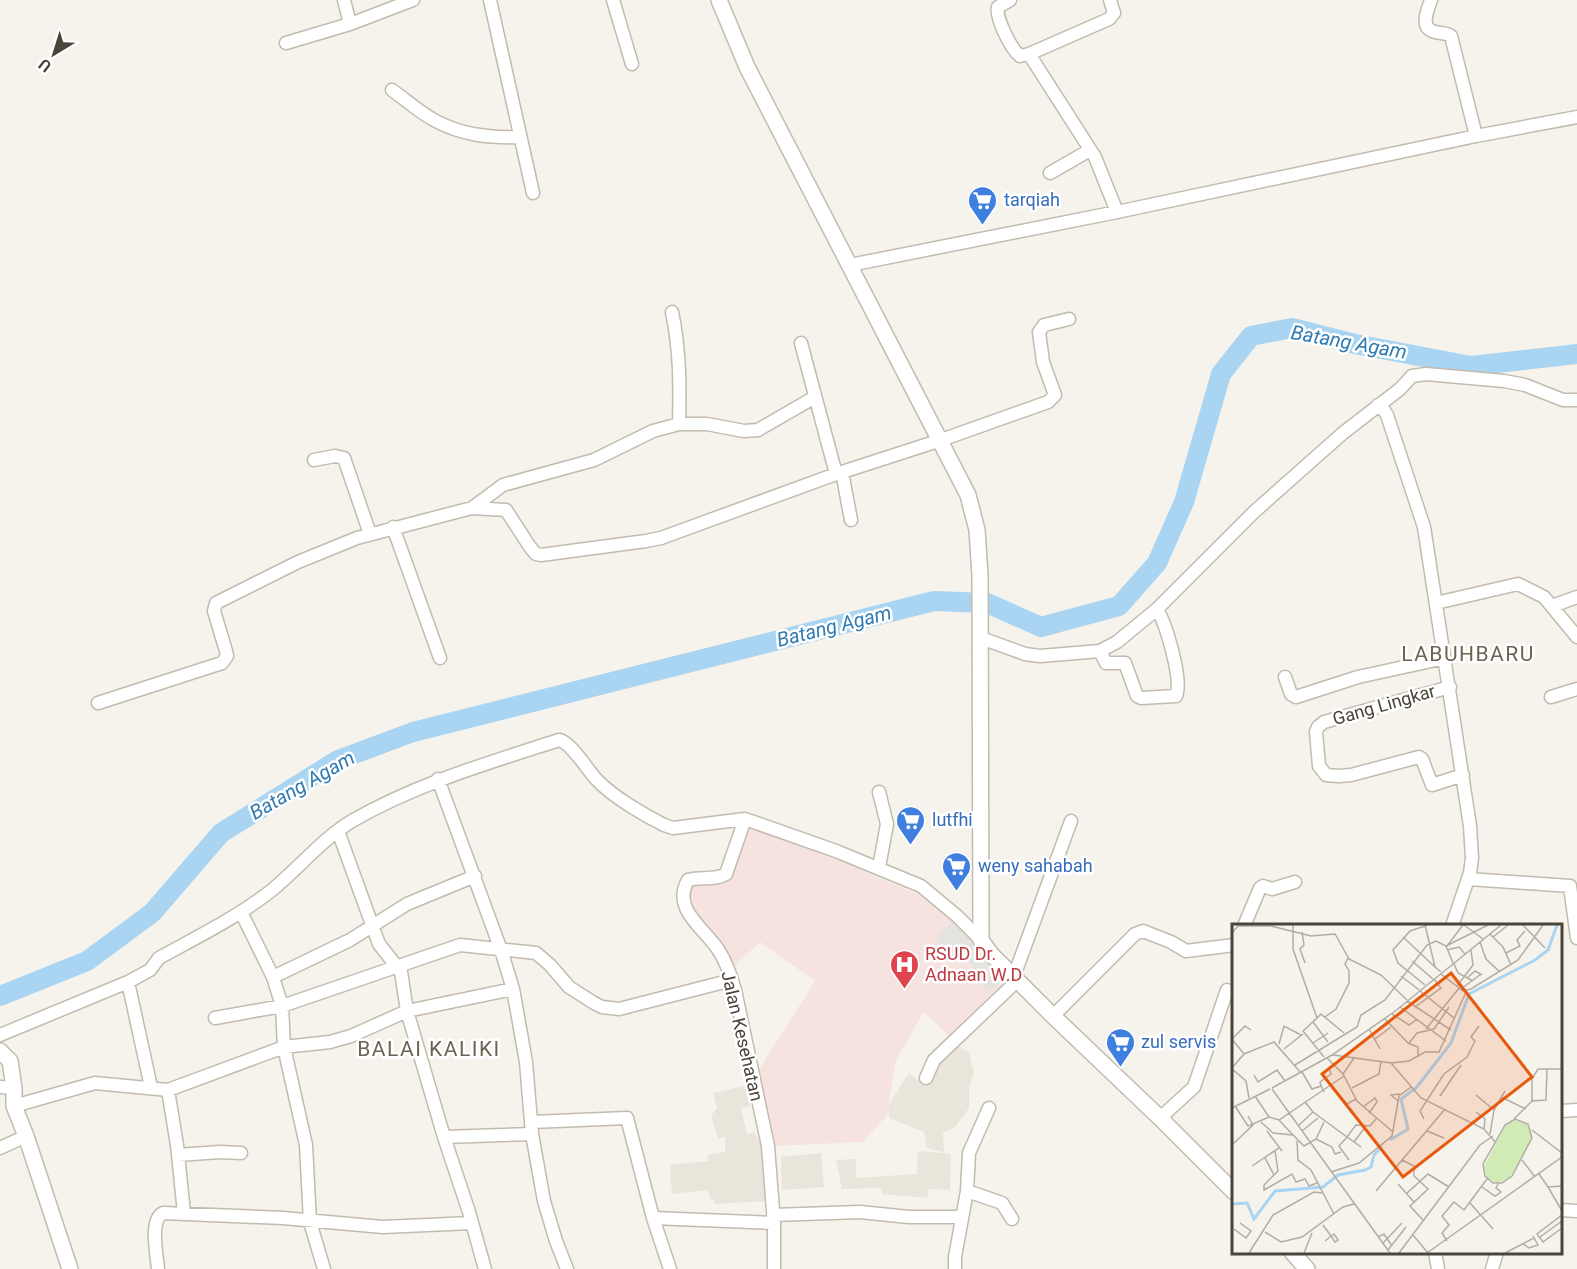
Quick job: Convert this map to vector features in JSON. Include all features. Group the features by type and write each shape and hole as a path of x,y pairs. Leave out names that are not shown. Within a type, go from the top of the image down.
{"street":[{"path":"344,0 350,24"},
{"path":"286,43 350,24 413,0"},
{"path":"490,0 533,193"},
{"path":"613,0 632,64"},
{"path":"719,0 747,67 968,495 977,530 980,575 981,940"},
{"path":"1010,0 998,7 997,13 1020,56 1109,19 1114,13 1110,0"},
{"path":"1431,0 1426,16 1427,27 1431,31 1451,36 1476,136"},
{"path":"1029,54 1095,157 1117,212"},
{"path":"392,90 432,120 456,130 484,137 520,137"},
{"path":"850,265 1577,117"},
{"path":"1050,172 1090,150"},
{"path":"672,312 680,366 679,424"},
{"path":"98,703 222,663 227,656 214,611 216,603 298,562 370,534 472,508 506,510 533,551 546,556 661,538 839,473 1048,402 1054,398 1055,392 1041,353 1039,332 1044,325 1069,319"},
{"path":"801,343 839,473 850,520"},
{"path":"981,636 1025,654 1040,656 1102,654 1159,613 1254,512 1343,433 1383,409 1412,375 1426,374 1504,381 1563,400 1577,400"},
{"path":"472,508 502,485 594,460 653,430 679,424 707,424 744,431 758,430 815,397"},
{"path":"1383,409 1421,515 1463,775 1472,858 1468,879 1453,924"},
{"path":"314,460 335,456 344,458 370,534"},
{"path":"393,527 440,658"},
{"path":"1437,603 1518,584 1544,597 1577,638"},
{"path":"1552,606 1577,597"},
{"path":"1102,654 1107,663 1125,663 1137,696 1141,698 1176,696 1178,687 1174,663 1159,613"},
{"path":"1285,677 1291,694 1298,696 1358,677 1445,658"},
{"name":"Gang Lingkar","path":"1450,687 1327,721 1320,725 1316,732 1319,766 1326,775 1351,775 1419,757 1422,759 1432,785 1463,775"},
{"path":"1551,697 1577,689"},
{"path":"0,1035 131,980 150,970 159,958 242,916 272,890 341,840 353,821 438,779 559,740 569,747 598,782 664,825 673,828 745,819 879,867 921,886 957,916 981,940 990,954 1232,1191"},
{"path":"438,779 475,876 513,989 526,1062 532,1128 544,1201 567,1269"},
{"path":"879,792 887,824 879,867"},
{"name":"Jalan Kesehatan","path":"745,819 726,874 718,879 698,877 688,880 683,888 682,899 689,914 719,950 732,980 768,1146 774,1219 774,1269"},
{"path":"926,1078 934,1060 1016,978 1071,821"},
{"path":"341,840 371,927 381,948 401,972 407,1011 485,1269"},
{"path":"273,977 350,940 407,904 475,876"},
{"path":"1468,879 1570,886 1577,939"},
{"path":"1245,924 1260,888 1263,886 1272,889 1295,882"},
{"path":"242,916 273,977 282,1006 284,1047 306,1145 310,1222 324,1269"},
{"path":"1053,1016 1135,934 1143,931 1171,942 1186,951 1232,945"},
{"path":"215,1018 282,1006 460,945 536,953 550,964 569,987 594,1004 610,1009 619,1009 732,980"},
{"path":"131,980 151,1087"},
{"path":"14,1106 88,1084 168,1090 284,1047 330,1042 351,1036 407,1011 513,989"},
{"path":"1160,1118 1194,1087 1227,990"},
{"path":"0,1051 10,1061 7,1088 26,1136 70,1269"},
{"path":"168,1090 184,1213"},
{"path":"955,1269 955,1257 967,1191 969,1153 989,1108"},
{"path":"1562,1111 1577,1110"},
{"path":"444,1137 627,1118 652,1218 670,1269"},
{"path":"0,1148 26,1136"},
{"path":"178,1155 242,1153"},
{"path":"967,1191 1002,1203 1012,1219"},
{"path":"1562,1210 1577,1211"},
{"path":"652,1218 774,1219 850,1212 909,1217 962,1217"},
{"path":"158,1269 156,1219 163,1213 283,1218 383,1227 471,1223"},
{"path":"1294,1254 1308,1269"},
{"path":"1435,1254 1438,1269"},
{"path":"1492,1269 1496,1254"}],"shaded area":[{"name":"RSUD Dr. Adnaan W.D","path":"748,822 936,902 1009,977 949,1036 924,1012 896,1060 887,1115 863,1142 772,1146 758,1071 815,981 760,942 732,968 729,956 691,911 687,893 696,883 722,882 730,874"},
{"path":"952,921 1006,977 989,992 968,971 973,966 966,958 960,964 935,939"},
{"path":"952,1043 969,1052 974,1073 969,1088 969,1108 956,1126 943,1133 944,1152 927,1148 924,1132 889,1118 888,1106 909,1073 926,1086 930,1070"},
{"path":"745,1086 750,1106 741,1108 747,1134 754,1132 765,1151 768,1201 715,1204 714,1200 710,1199 708,1190 672,1194 670,1165 708,1161 707,1155 725,1152 725,1137 718,1139 711,1116 717,1108 713,1093"},
{"path":"918,1151 951,1154 950,1190 929,1189 927,1198 882,1194 881,1188 842,1189 836,1160 856,1159 856,1178 917,1174"},
{"path":"821,1153 824,1187 782,1190 781,1157"}],"waterway":[{"name":"Batang Agam","path":"0,996 87,961 152,913 221,833 338,760 413,732 934,601 987,603 1041,627 1119,606 1157,563 1184,502 1221,374 1251,336 1292,328 1355,344 1471,366 1577,354"}],"place":[{"name":"tarqiah","path":"983,226"},
{"name":"lutfhi","path":"911,846"},
{"name":"weny sahabah","path":"957,892"},
{"name":"RSUD Dr. Adnaan W.D","path":"904,990"},
{"name":"zul servis","path":"1120,1068"}],"district":[{"name":"LABUHBARU","path":"1468,654"},
{"name":"BALAI KALIKI","path":"429,1049"}]}
